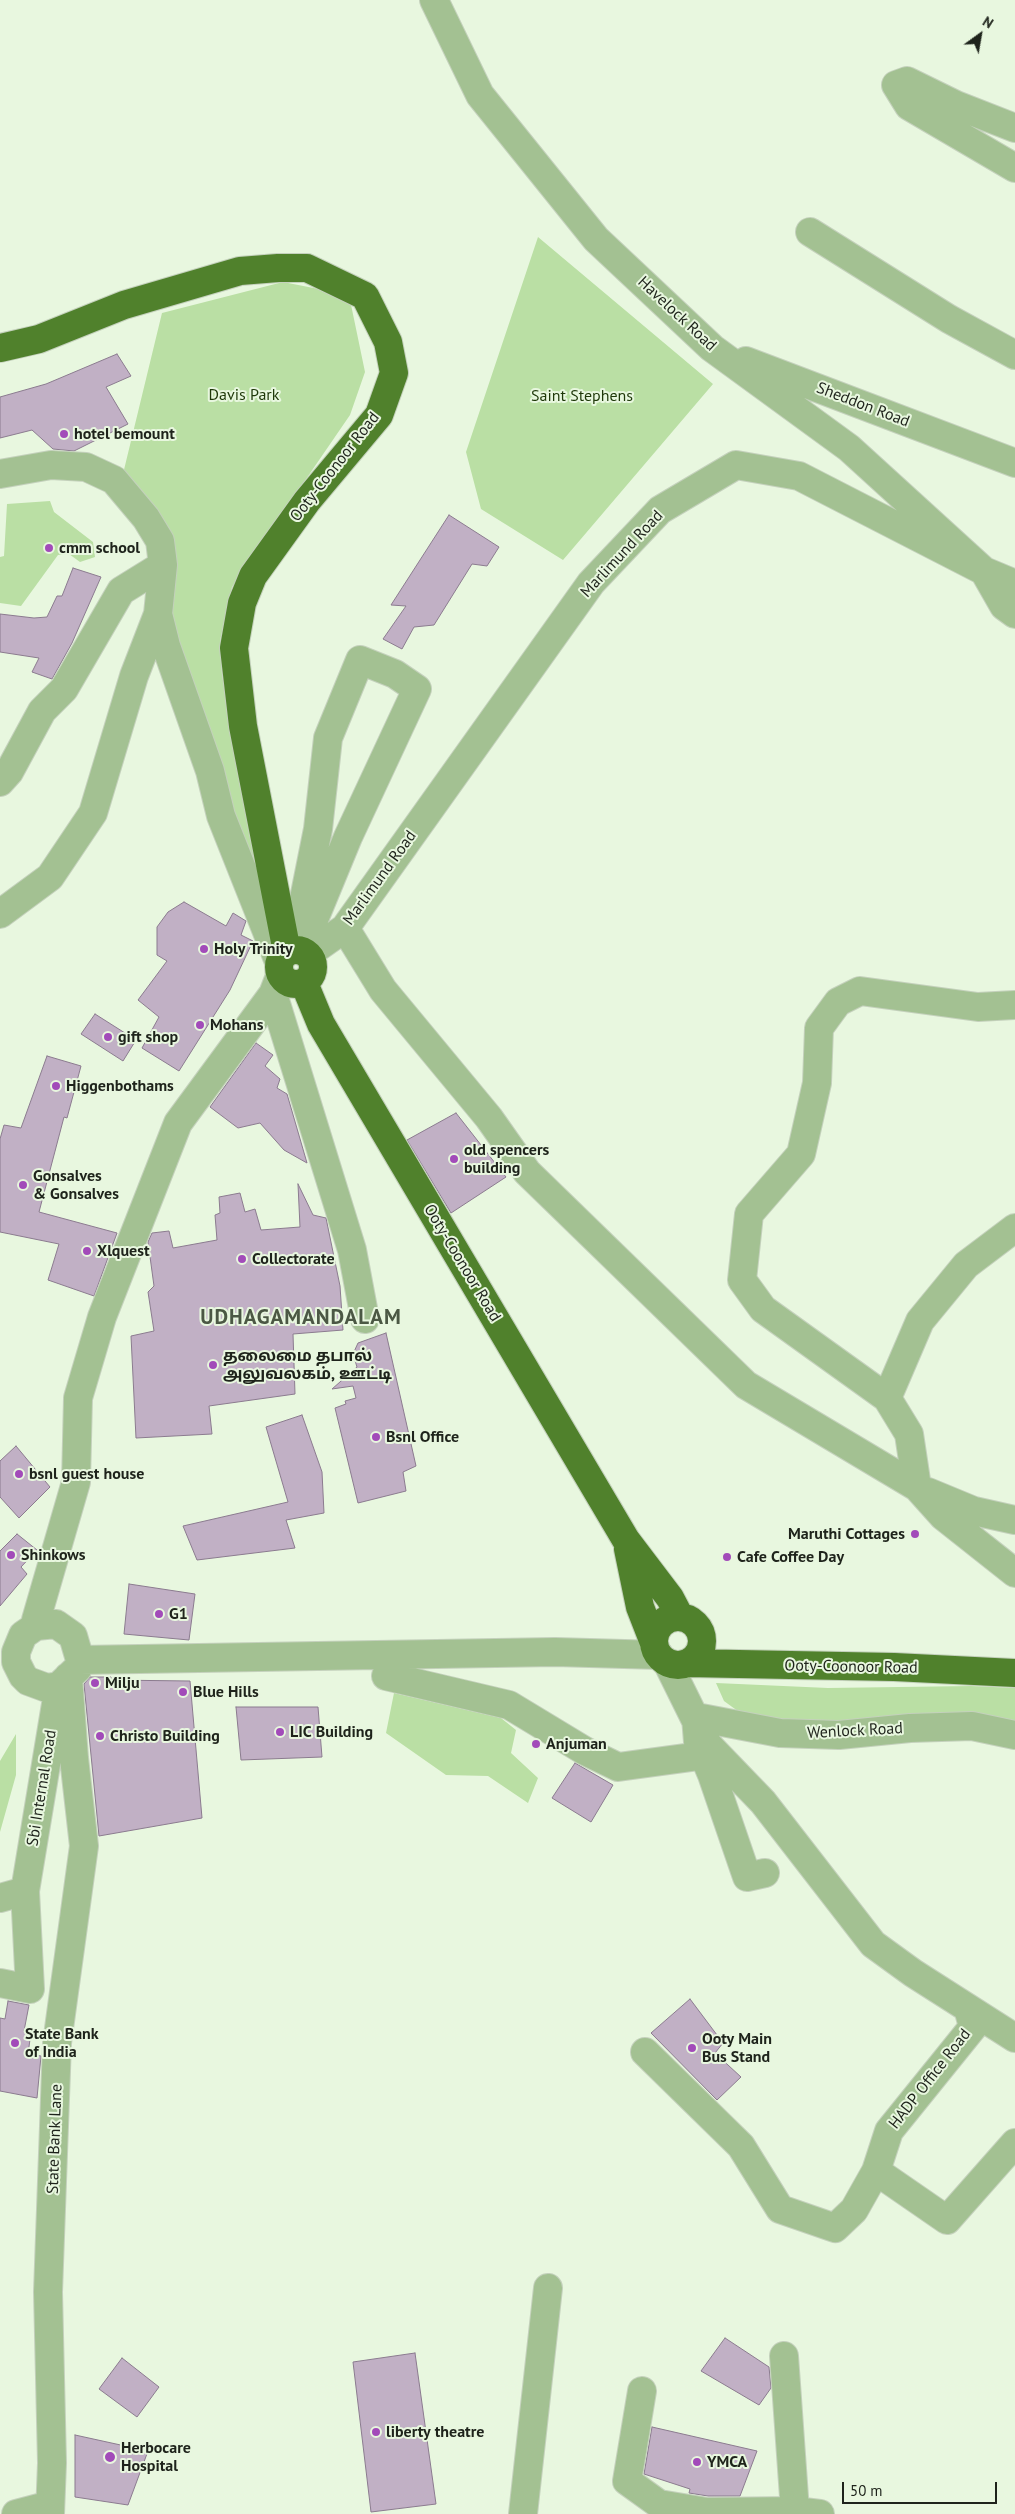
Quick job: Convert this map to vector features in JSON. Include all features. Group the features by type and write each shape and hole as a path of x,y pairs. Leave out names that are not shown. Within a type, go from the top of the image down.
{"highway":[{"name":"Ooty-Coonoor Road","path":"0,348 39,339 124,305 240,270 307,268 365,296 388,342 394,373 378,414 307,501 253,576 242,603 234,648 243,726 291,965 321,1024 626,1540 670,1598 680,1617"},
{"name":"Ooty-Coonoor Road","path":"626,1540 640,1608 667,1656 773,1665 894,1667 1015,1673"},
{"path":"680,1617 694,1622 702,1636 701,1649 667,1656 657,1629 664,1621 680,1617"},
{"path":"702,1636 773,1665"}],"street":[{"name":"Havelock Road","path":"434,0 480,95 596,239 712,348 849,448 984,571"},
{"path":"1015,128 956,105 907,81 896,85 909,106 1015,168"},
{"path":"810,232 949,320 1015,355"},
{"name":"Sheddon Road","path":"712,348 1015,463"},
{"name":"Marlimund Road","path":"291,965 345,928 591,583 660,510 736,465 799,476 984,571 1015,584"},
{"path":"0,474 52,466 86,467 114,480 146,518 160,541 163,565 158,614 134,676 93,813 50,877 0,914"},
{"path":"0,782 9,772 42,710 64,689 120,591 163,565"},
{"path":"984,571 1004,606 1015,614"},
{"path":"158,614 176,681 210,771 221,816 291,965 366,1319"},
{"path":"36,1626 36,1620 76,1482 78,1398 102,1317 178,1124 291,965 348,837 418,688 395,674 360,660 328,738 318,829 291,965"},
{"path":"345,928 383,990 489,1118 527,1172 746,1384 917,1487 974,1511 1015,1520"},
{"path":"1015,1005 978,1007 860,991 838,1002 819,1028 817,1083 801,1154 749,1214 742,1280 763,1309 887,1398 909,1434 917,1487 943,1516 1015,1573"},
{"path":"887,1398 920,1322 966,1265 1015,1228"},
{"path":"69,1674 73,1636 56,1624 36,1626 23,1635 16,1652 8,1662 28,1681 47,1688 69,1674 556,1652 667,1656 708,1745 763,1802 872,1944 913,1974 1015,2038"},
{"name":"Sbi Internal Road","path":"0,1983 30,1989 12,1895 69,1674"},
{"name":"State Bank Lane","path":"50,2510 52,2463 48,2292 57,2043 84,1846 74,1758 69,1674"},
{"path":"386,1676 509,1705 585,1751 618,1767 670,1758 692,1757 703,1753"},
{"path":"696,1717 698,1742 747,1877 765,1873"},
{"name":"Wenlock Road","path":"696,1717 780,1733 839,1735 910,1728 972,1726 1015,1735"},
{"name":"HADP Office Road","path":"645,2052 741,2146 780,2209 835,2228 854,2210 876,2171 889,2131 973,2027 968,2008"},
{"path":"876,2171 947,2220 1015,2144"},
{"path":"524,2514 548,2288"},
{"path":"642,2391 627,2481 659,2504 707,2512 808,2512 784,2356"},
{"path":"16,2514 50,2510"}],"green space":[{"name":"Saint Stephens","path":"538,237 713,384 563,560 481,509 466,452"},
{"name":"Davis Park","path":"283,282 349,295 365,372 350,415 232,587 220,641 222,675 259,870 248,855 165,616 173,577 122,478 162,313"},
{"name":"cmm school","path":"50,501 54,512 93,542 95,557 80,562 69,554 58,555 21,606 0,603 0,557 4,556 7,504"},
{"path":"716,1683 828,1688 971,1686 1015,1688 1015,1727 843,1725 746,1717 724,1701"},
{"path":"394,1693 501,1718 516,1730 511,1753 538,1778 528,1803 488,1776 446,1775 386,1733"},
{"path":"16,1734 16,1775 0,1832 0,1761"}],"building":[{"path":"117,354 131,376 106,387 128,424 74,451 53,449 32,430 0,438 0,397 46,384"},
{"path":"449,515 499,547 487,566 472,564 434,625 414,627 402,649 383,639 406,606 391,605"},
{"path":"73,568 101,577 72,643 52,679 32,672 39,658 0,652 0,614 34,618 47,617 57,596 62,596"},
{"path":"184,902 226,926 233,913 246,921 241,935 253,941 230,990 179,1071 142,1048 159,1017 138,1000 167,961 157,955 157,927 168,912"},
{"name":"gift shop","path":"95,1014 136,1040 123,1061 81,1034"},
{"path":"256,1043 273,1055 265,1066 280,1079 277,1088 287,1094 307,1163 284,1150 260,1123 238,1128 210,1107"},
{"path":"47,1056 81,1066 67,1118 64,1117 39,1212 117,1233 94,1296 48,1280 59,1244 0,1232 0,1139 4,1125 21,1128"},
{"name":"old spencers building","path":"456,1113 506,1177 451,1213 407,1140"},
{"path":"298,1184 313,1215 326,1218 340,1286 343,1330 293,1334 295,1394 209,1406 212,1434 136,1438 131,1336 154,1331 148,1292 154,1286 148,1242 152,1233 169,1231 173,1248 217,1240 215,1215 220,1213 219,1197 240,1193 245,1212 255,1209 261,1230 300,1227"},
{"name":"Bsnl Office","path":"386,1333 416,1466 403,1472 406,1491 358,1503 335,1408 346,1404 345,1401 356,1398 353,1386 332,1389 357,1367 353,1354 358,1343"},
{"path":"302,1415 322,1472 324,1513 286,1520 295,1548 197,1560 183,1526 288,1502 266,1427"},
{"name":"bsnl guest house","path":"16,1446 50,1487 19,1518 0,1497 0,1461"},
{"path":"17,1534 37,1550 21,1567 27,1574 0,1606 0,1551"},
{"name":"G1","path":"129,1584 195,1594 189,1640 124,1634"},
{"path":"90,1677 111,1677 111,1680 190,1681 202,1818 99,1836 84,1684"},
{"name":"LIC Building","path":"236,1707 318,1707 322,1757 241,1760"},
{"path":"575,1763 613,1785 591,1822 552,1798"},
{"name":"Ooty Main Bus Stand","path":"690,1999 723,2043 715,2053 741,2077 717,2100 651,2033"},
{"name":"State Bank of India","path":"8,2001 29,2005 24,2031 31,2032 28,2054 41,2056 37,2098 0,2091 0,2018 5,2019"},
{"path":"725,2338 769,2367 771,2388 759,2405 701,2371"},
{"path":"415,2353 436,2504 371,2512 353,2362"},
{"path":"122,2358 159,2387 137,2417 99,2389"},
{"name":"YMCA","path":"652,2427 757,2451 740,2496 708,2496 689,2493 690,2489 644,2474"},
{"path":"75,2435 148,2451 128,2505 75,2497"}],"place":[{"name":"hotel bemount","path":"64,434"},
{"name":"cmm school","path":"49,548"},
{"name":"Holy Trinity","path":"204,949"},
{"name":"Mohans","path":"200,1025"},
{"name":"gift shop","path":"108,1037"},
{"name":"Higgenbothams","path":"56,1086"},
{"name":"old spencers building","path":"454,1159"},
{"name":"Gonsalves & Gonsalves","path":"23,1185"},
{"name":"Xlquest","path":"87,1251"},
{"name":"Collectorate","path":"242,1259"},
{"name":"தலைமை தபால் அலுவலகம், ஊட்டி","path":"213,1365"},
{"name":"Bsnl Office","path":"376,1437"},
{"name":"bsnl guest house","path":"19,1474"},
{"name":"Maruthi Cottages","path":"915,1534"},
{"name":"Shinkows","path":"11,1555"},
{"name":"Cafe Coffee Day","path":"727,1557"},
{"name":"G1","path":"159,1614"},
{"name":"Milju","path":"95,1683"},
{"name":"Blue Hills","path":"183,1692"},
{"name":"LIC Building","path":"280,1732"},
{"name":"Christo Building","path":"100,1736"},
{"name":"Anjuman","path":"536,1744"},
{"name":"State Bank of India","path":"15,2043"},
{"name":"Ooty Main Bus Stand","path":"692,2048"},
{"name":"liberty theatre","path":"376,2432"},
{"name":"Herbocare Hospital","path":"110,2457"},
{"name":"YMCA","path":"697,2462"}],"district":[{"name":"UDHAGAMANDALAM","path":"301,1318"}]}
